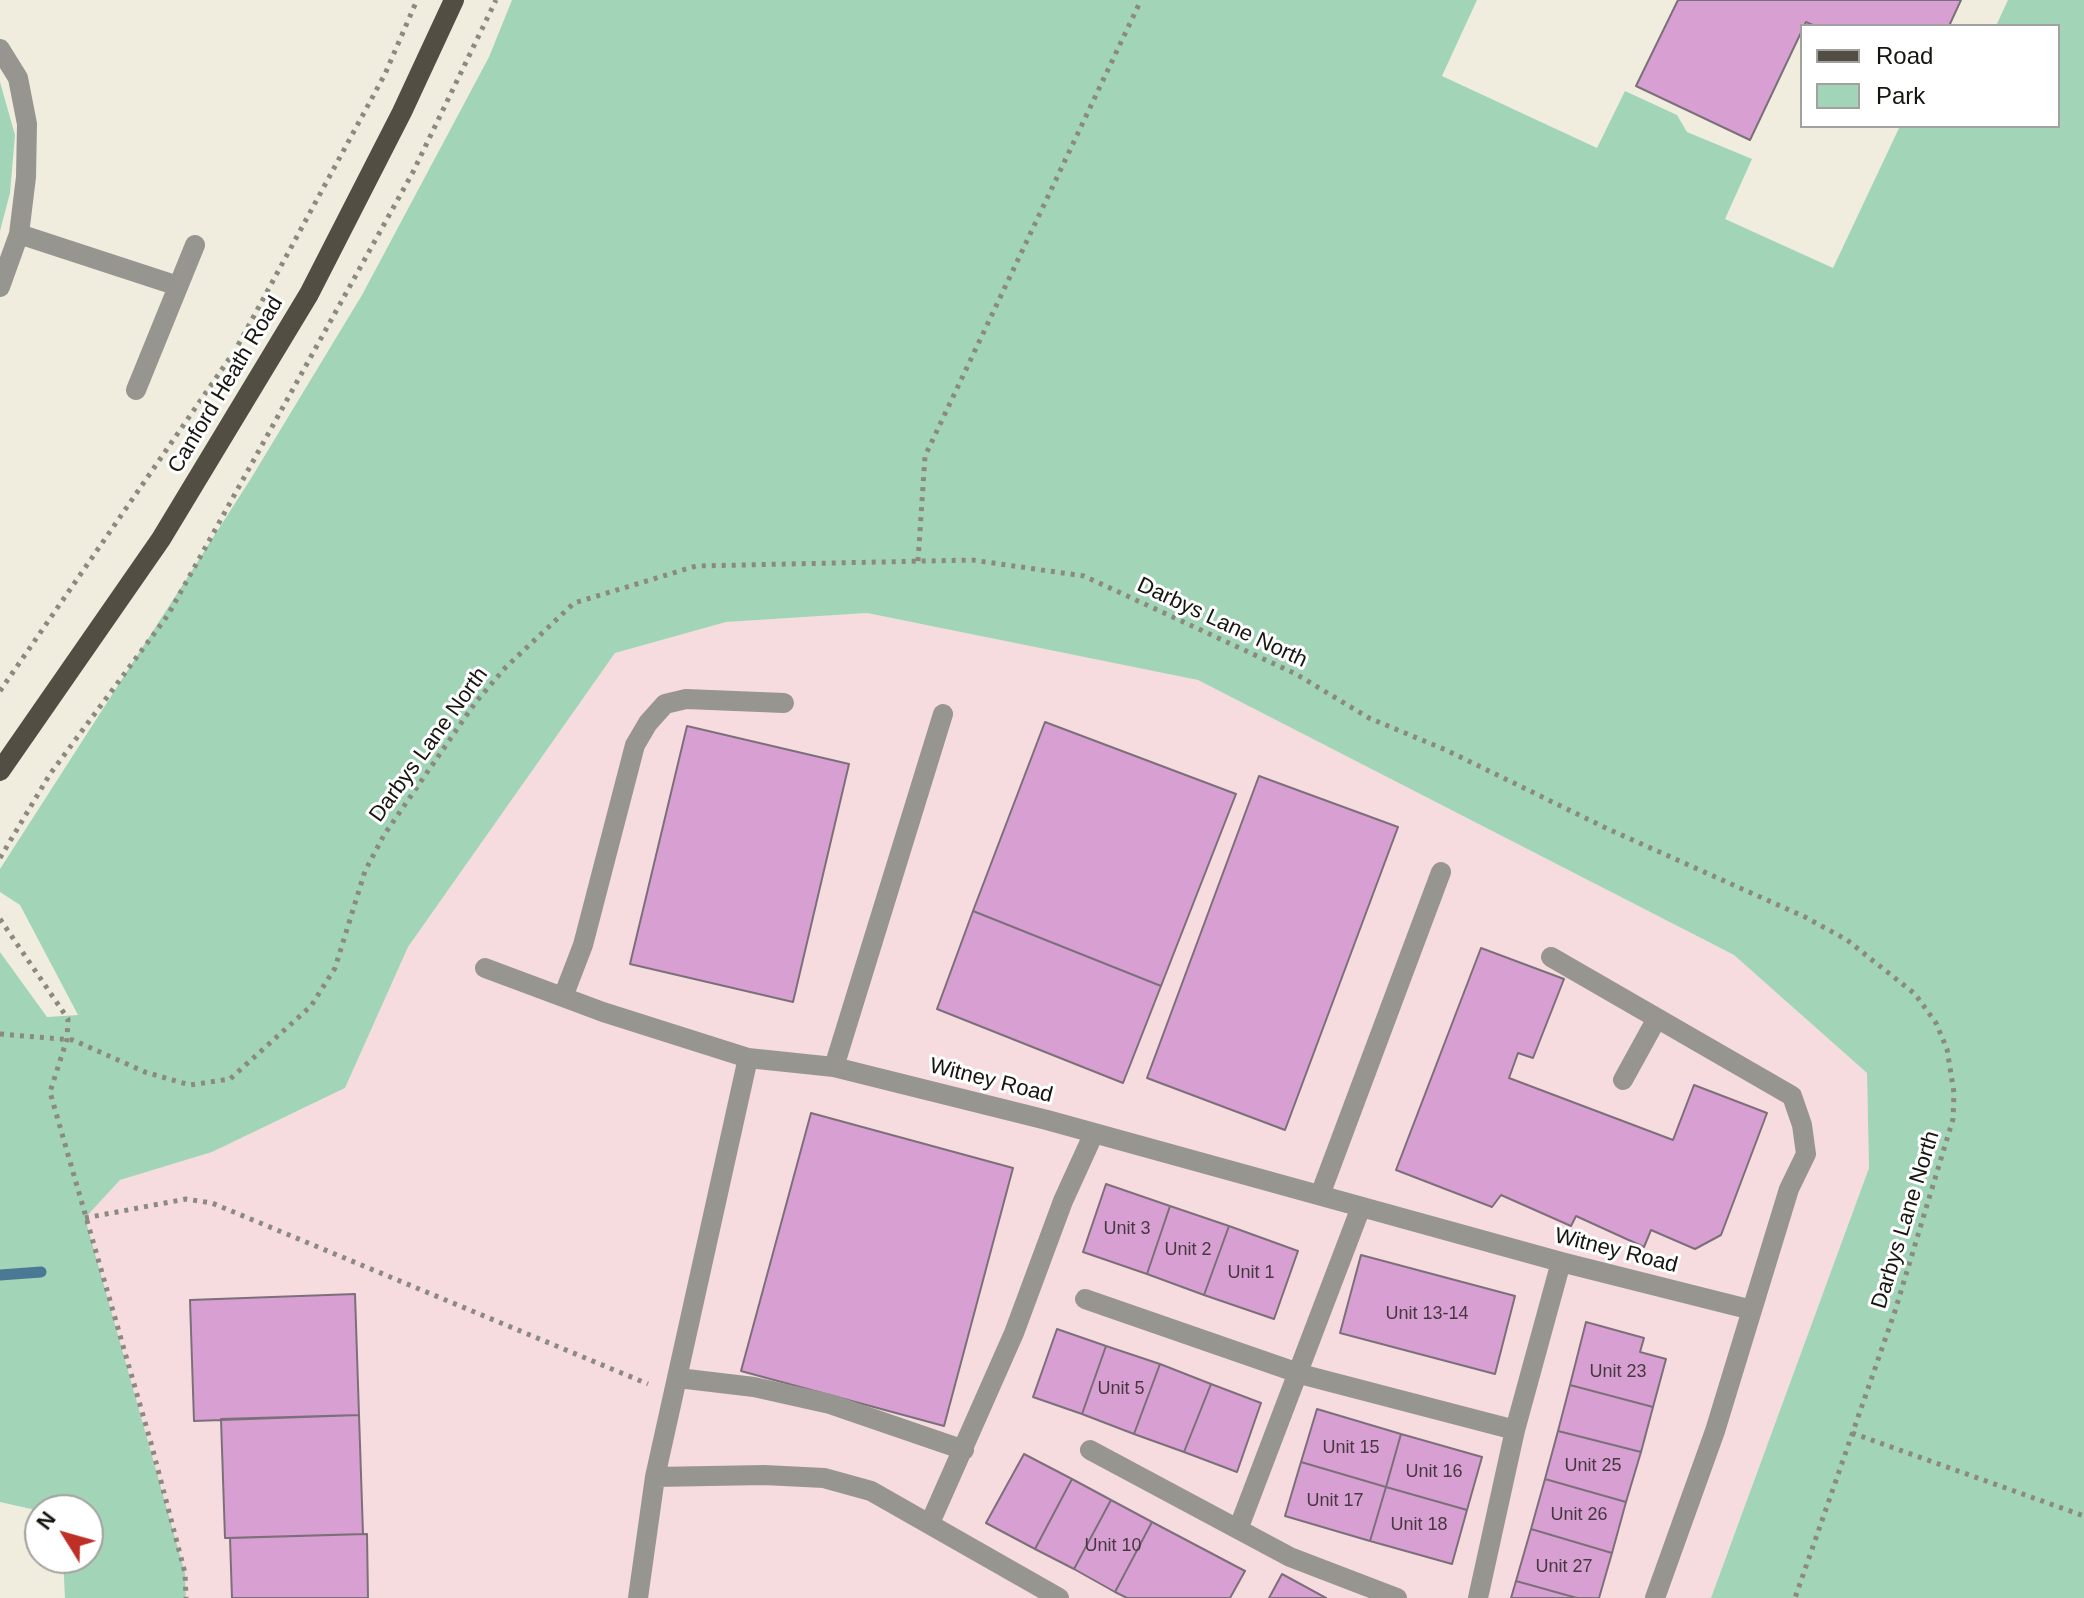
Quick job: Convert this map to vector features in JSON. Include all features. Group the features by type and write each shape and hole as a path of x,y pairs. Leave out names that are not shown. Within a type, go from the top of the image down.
{"main road":[{"name":"Canford Heath Road","path":"0,771 161,539 309,294 402,112 454,0"}],"street":[{"path":"0,49 18,78 27,124 26,177 19,234 0,287"},
{"path":"19,234 178,286"},
{"path":"136,390 195,245"},
{"path":"563,997 583,945 635,745 648,723 665,704 686,699 784,703"},
{"path":"834,1067 943,714"},
{"path":"1320,1195 1441,872"},
{"path":"1551,957 1792,1096 1802,1125 1806,1154 1789,1189 1715,1431 1655,1598"},
{"name":"Witney Road","path":"485,968 603,1012 748,1058 834,1067 1094,1133 1561,1262 1752,1310"},
{"path":"1623,1080 1656,1020"},
{"path":"638,1598 655,1477 748,1058"},
{"path":"930,1523 964,1450 1094,1133"},
{"path":"1239,1527 1361,1207"},
{"path":"1478,1598 1515,1430 1561,1262"},
{"path":"1085,1299 1297,1373 1515,1430"},
{"path":"676,1387 754,1387 830,1404 964,1450"},
{"path":"1090,1450 1290,1557 1397,1598"},
{"path":"655,1477 764,1475 824,1478 871,1491 1059,1598"}],"path":[{"path":"0,691 236,349 385,74 417,0"},
{"path":"0,858 50,774 168,615 407,185 496,0"},
{"path":"918,561 925,456 1141,0"},
{"name":"Darbys Lane North","path":"0,1034 70,1039 145,1072 190,1085 230,1079 311,1006 335,968 365,871 384,835 475,703 505,668 574,603 696,566 972,560 1084,576 1296,674 1369,718 1446,750 1608,829 1805,917 1847,940 1915,994 1936,1023 1947,1049 1954,1093 1953,1119 1945,1154 1895,1311 1795,1598"},
{"path":"0,919 68,1019 70,1039 50,1092 182,1559 186,1598"},
{"path":"85,1218 186,1199 212,1203 676,1387"},
{"path":"1852,1433 2084,1516"}],"shaded area":[{"path":"867,613 1198,680 1734,955 1867,1073 1869,1168 1711,1598 186,1598 185,1573 85,1218 120,1180 212,1152 345,1088 408,947 615,653 726,622"}],"green space":[{"path":"512,0 1477,0 1442,76 1597,148 1625,91 1677,115 1687,132 1752,159 1725,219 1833,268 1899,128 2060,128 2060,24 1997,24 2008,0 2084,0 2084,1598 1711,1598 1869,1168 1867,1073 1734,955 1198,680 867,613 726,622 615,653 408,947 345,1088 212,1152 120,1180 85,1218 185,1573 186,1598 65,1598 64,1574 104,1574 104,1494 24,1494 24,1507 0,1502 0,952 47,1017 78,1015 20,905 0,892 0,869 250,480 362,295 489,57"},
{"path":"0,82 15,135 10,193 0,231"}],"building":[{"path":"1678,0 1961,0 1950,24 1800,24 1800,35 1750,140 1636,86"},
{"path":"1045,722 1236,794 1161,986 973,911"},
{"path":"687,726 849,764 793,1002 630,964"},
{"path":"1259,776 1398,827 1285,1130 1147,1078"},
{"path":"973,911 1161,986 1123,1083 937,1009"},
{"path":"1481,948 1564,979 1533,1058 1518,1053 1509,1078 1673,1140 1694,1085 1767,1113 1721,1235 1695,1249 1651,1230 1644,1247 1576,1216 1571,1226 1501,1195 1492,1207 1396,1170"},
{"path":"811,1113 1013,1168 944,1426 741,1371"},
{"path":"1106,1184 1170,1206 1147,1274 1083,1252"},
{"path":"1170,1206 1229,1226 1204,1295 1147,1274"},
{"path":"1229,1226 1298,1251 1274,1319 1204,1295"},
{"path":"1361,1255 1515,1296 1495,1374 1340,1333"},
{"path":"355,1294 359,1415 194,1421 190,1300"},
{"path":"1586,1322 1644,1338 1640,1352 1666,1359 1653,1407 1570,1385"},
{"path":"1057,1329 1106,1346 1082,1414 1033,1397"},
{"path":"1106,1346 1160,1364 1134,1434 1082,1414"},
{"path":"1160,1364 1211,1384 1184,1452 1134,1434"},
{"path":"1211,1384 1261,1403 1237,1472 1184,1452"},
{"path":"1570,1385 1653,1407 1641,1452 1558,1431"},
{"path":"1317,1409 1401,1434 1386,1487 1301,1462"},
{"path":"359,1415 363,1534 225,1538 221,1419"},
{"path":"1558,1431 1641,1452 1626,1502 1545,1479"},
{"path":"1401,1434 1482,1457 1467,1510 1386,1487"},
{"path":"1024,1454 1072,1479 1035,1549 986,1523"},
{"path":"1301,1462 1386,1487 1370,1541 1285,1516"},
{"path":"1072,1479 1111,1500 1074,1569 1035,1549"},
{"path":"1545,1479 1626,1502 1612,1553 1531,1529"},
{"path":"1386,1487 1467,1510 1452,1564 1370,1541"},
{"path":"1111,1500 1152,1522 1115,1592 1074,1569"},
{"path":"1152,1522 1245,1571 1230,1598 1127,1598 1115,1592"},
{"path":"1531,1529 1612,1553 1599,1598 1577,1598 1516,1581"},
{"path":"367,1534 368,1598 232,1598 230,1538"},
{"path":"1282,1574 1326,1598 1269,1598"},
{"path":"1516,1581 1577,1598 1511,1598"}],"waterway":[{"path":"0,1275 41,1272"}]}
